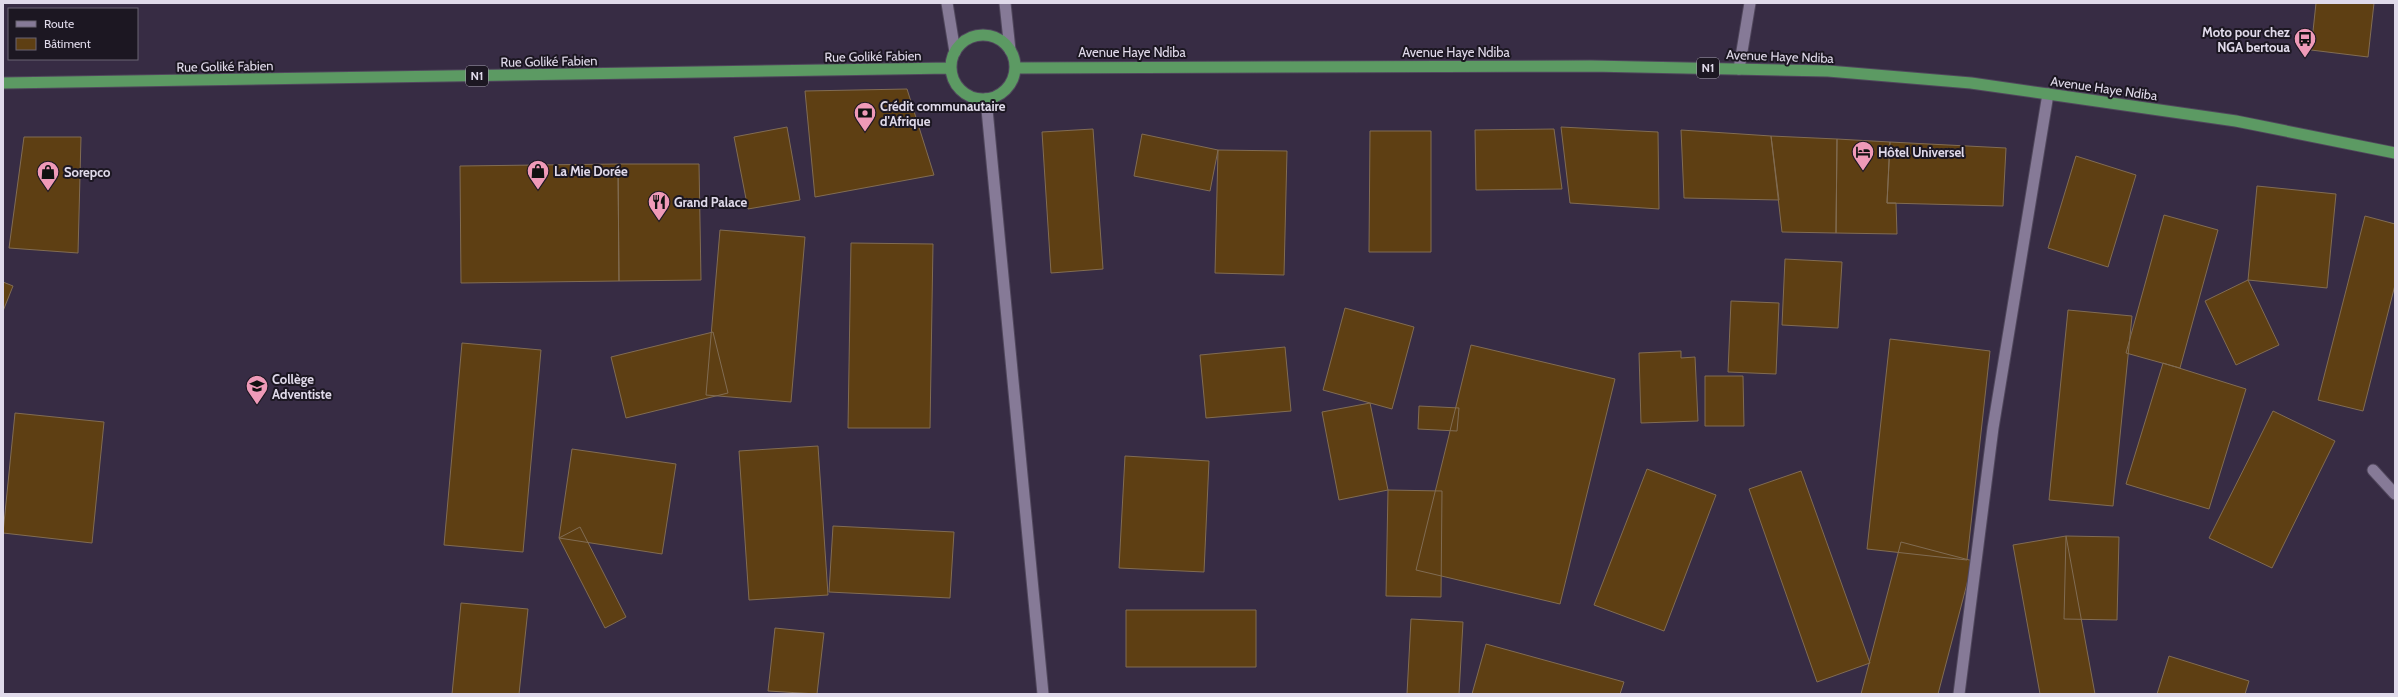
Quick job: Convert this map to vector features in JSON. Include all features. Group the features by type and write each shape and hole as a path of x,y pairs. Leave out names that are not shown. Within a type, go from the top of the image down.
{"highway":[{"path":"977,36 996,38 1010,50 1015,68 1013,77 1003,92 986,99 973,97 962,91 952,76 951,68 954,52 968,39 977,36"},
{"name":"Avenue Haye Ndiba","path":"1015,68 1592,66 1836,72 1971,83 2236,121 2395,153"},
{"name":"Rue Goliké Fabien","path":"3,83 951,68"}],"street":[{"path":"947,3 954,52"},
{"path":"1005,3 1010,50"},
{"path":"1739,69 1750,3"},
{"path":"1959,694 1993,428 2048,94"},
{"path":"986,99 1043,694"},
{"path":"2373,470 2395,494"}],"building":[{"path":"2316,3 2374,3 2368,57 2311,50"},
{"name":"Crédit communautaire d'Afrique","path":"907,89 934,175 815,197 805,91"},
{"path":"787,127 800,200 748,209 734,137"},
{"path":"1561,127 1658,132 1659,209 1570,203"},
{"path":"1093,129 1103,269 1051,273 1042,132"},
{"path":"1554,129 1562,189 1476,190 1475,130"},
{"path":"1681,130 1771,136 1779,200 1684,198"},
{"path":"1370,131 1431,131 1431,252 1369,252"},
{"path":"1142,134 1218,150 1210,191 1134,176"},
{"path":"1771,136 1837,139 1836,233 1782,232"},
{"name":"Sorepco","path":"24,137 81,137 78,253 9,248"},
{"name":"Hôtel Universel","path":"1837,139 1890,142 1887,203 1896,203 1897,234 1836,233"},
{"path":"1890,142 2006,148 2003,206 1887,203"},
{"path":"1218,150 1287,151 1284,275 1215,273"},
{"path":"2076,156 2136,175 2108,267 2048,248"},
{"name":"Grand Palace","path":"618,164 699,164 701,280 619,281"},
{"path":"618,164 619,281 461,283 460,166"},
{"path":"2257,186 2336,194 2327,288 2248,280"},
{"path":"2164,215 2218,230 2180,368 2126,353"},
{"path":"2365,216 2395,224 2395,285 2363,411 2318,400"},
{"path":"720,230 805,237 791,402 706,395"},
{"path":"851,243 933,244 930,428 848,428"},
{"path":"1785,259 1842,262 1838,328 1782,325"},
{"path":"2248,280 2279,345 2236,365 2205,301"},
{"path":"3,282 13,286 3,311"},
{"path":"1731,301 1779,303 1776,374 1728,372"},
{"path":"1345,308 1414,327 1392,409 1323,390"},
{"path":"2068,310 2132,316 2113,506 2049,500"},
{"path":"713,332 728,393 626,418 611,357"},
{"path":"1890,339 1990,351 1967,560 1867,549"},
{"path":"462,343 541,350 523,552 444,545"},
{"path":"1471,345 1615,379 1560,604 1416,570"},
{"path":"1285,347 1291,411 1206,418 1200,355"},
{"path":"1681,351 1681,358 1695,357 1698,421 1641,423 1639,353"},
{"path":"2163,363 2246,389 2209,509 2126,484"},
{"path":"1705,376 1743,376 1744,426 1705,426"},
{"path":"1370,403 1388,490 1339,500 1322,412"},
{"path":"1419,406 1459,408 1457,431 1418,429"},
{"path":"2273,411 2335,441 2272,568 2209,538"},
{"path":"15,413 104,422 92,543 3,533"},
{"path":"818,446 828,595 749,600 739,451"},
{"path":"572,449 676,464 662,554 559,538"},
{"path":"1125,456 1209,461 1204,572 1119,568"},
{"path":"1647,469 1716,495 1664,631 1594,605"},
{"path":"1801,471 1870,663 1817,682 1749,489"},
{"path":"1388,490 1442,491 1441,597 1386,596"},
{"path":"833,526 954,532 950,598 829,592"},
{"path":"580,527 626,617 605,628 559,538"},
{"path":"2066,536 2119,537 2117,620 2064,619"},
{"path":"2066,536 2095,694 2040,694 2013,545"},
{"path":"1901,542 1973,561 1938,694 1861,694"},
{"path":"461,603 528,609 519,694 452,694"},
{"path":"1126,610 1256,610 1256,667 1126,667"},
{"path":"1411,619 1463,622 1459,694 1407,694"},
{"path":"775,628 824,633 817,694 768,691"},
{"path":"1486,644 1624,682 1620,694 1472,694"},
{"path":"2169,656 2249,681 2245,694 2157,694"}],"place":[{"name":"Moto pour chez NGA bertoua","path":"2305,58"},
{"name":"Crédit communautaire d'Afrique","path":"865,132"},
{"name":"Hôtel Universel","path":"1863,172"},
{"name":"La Mie Dorée","path":"538,190"},
{"name":"Sorepco","path":"48,192"},
{"name":"Grand Palace","path":"659,222"},
{"name":"Collège Adventiste","path":"257,406"}]}
